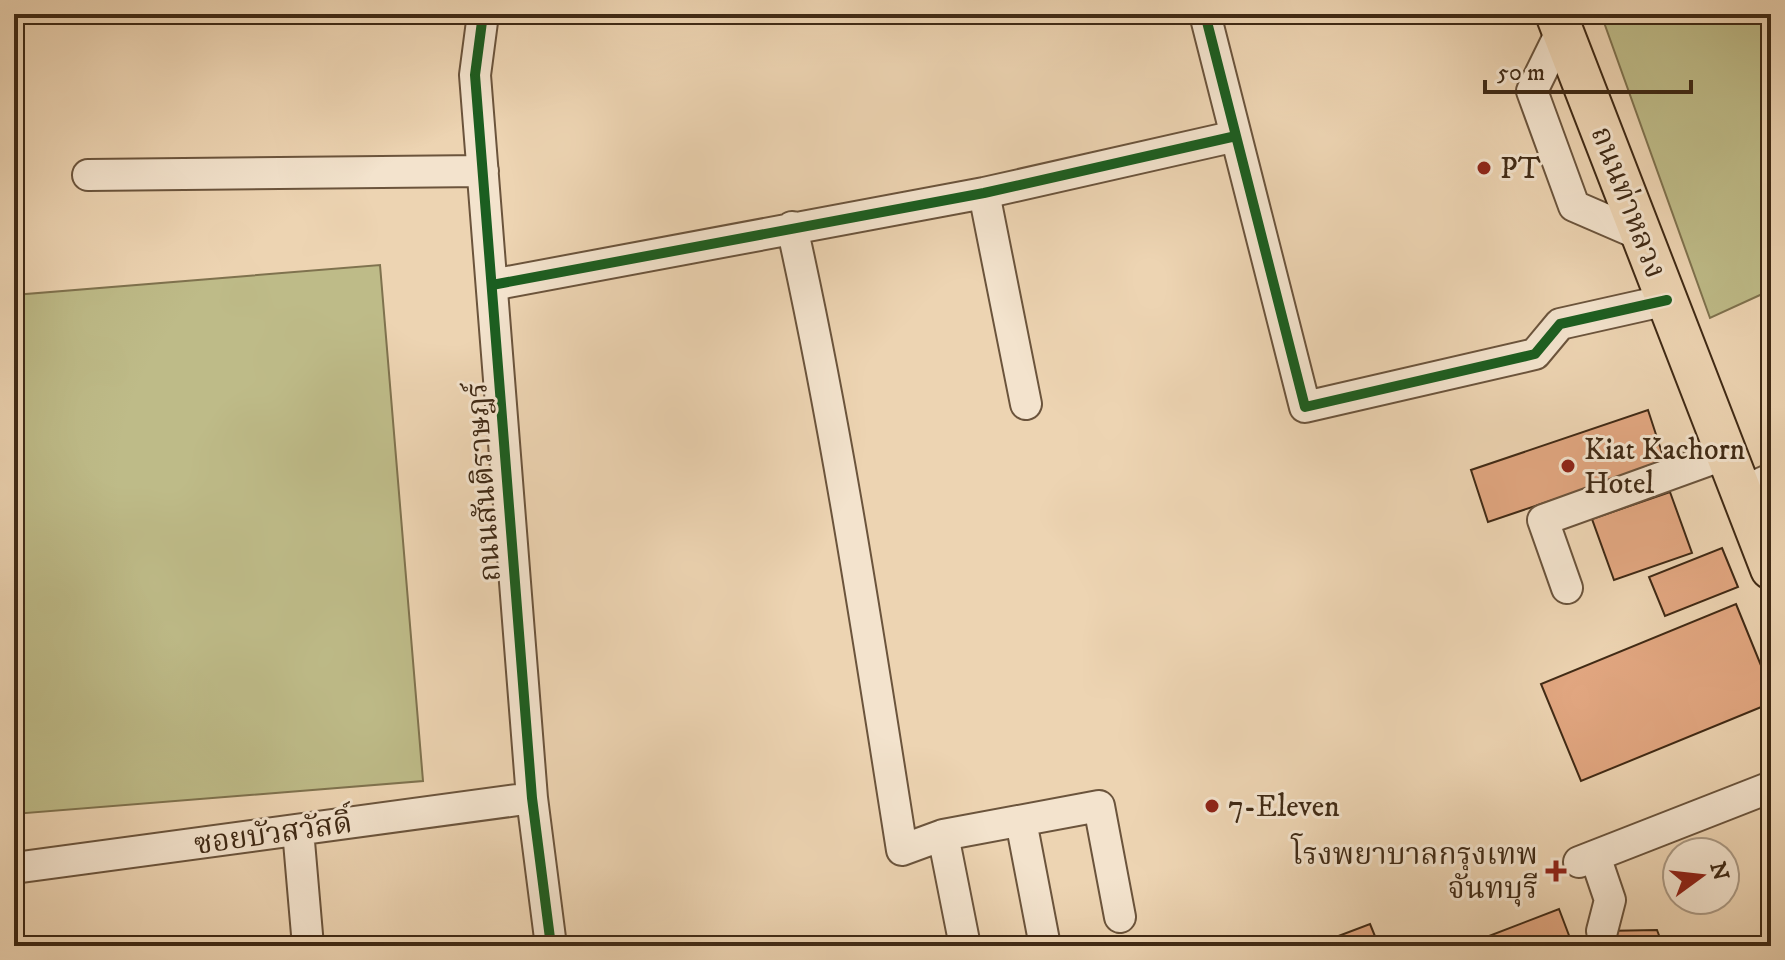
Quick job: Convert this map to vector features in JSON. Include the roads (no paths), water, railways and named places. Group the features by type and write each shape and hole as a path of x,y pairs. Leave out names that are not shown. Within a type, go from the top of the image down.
{"main road":[{"name":"ถนนท่าหลวง","path":"1559,22 1726,454 1756,486 1771,569"}],"street":[{"name":"ถนนสันติราษฎร์","path":"483,14 475,75 532,798 551,946"},
{"path":"1205,14 1305,407 1535,354 1560,324 1667,300"},
{"path":"1559,22 1532,91 1574,206 1641,235"},
{"path":"492,285 984,193 1236,136"},
{"path":"88,175 483,171"},
{"path":"984,193 1026,404"},
{"path":"792,227 831,419 902,850 943,835 1021,821 1097,796 1120,917"},
{"path":"1567,588 1543,520 1726,454"},
{"path":"1602,931 1610,900 1587,859 1771,787"},
{"name":"ซอยบัวสวัสดิ์","path":"14,868 532,798"},
{"path":"1021,821 1045,946"},
{"path":"298,830 308,946"},
{"path":"943,835 965,946"}],"place":[{"name":"PT","path":"1484,168"},
{"name":"Kiat Kachorn Hotel","path":"1568,466"},
{"name":"7-Eleven","path":"1212,806"},
{"name":"โรงพยาบาลกรุงเทพ จันทบุรี","path":"1556,871"}]}
